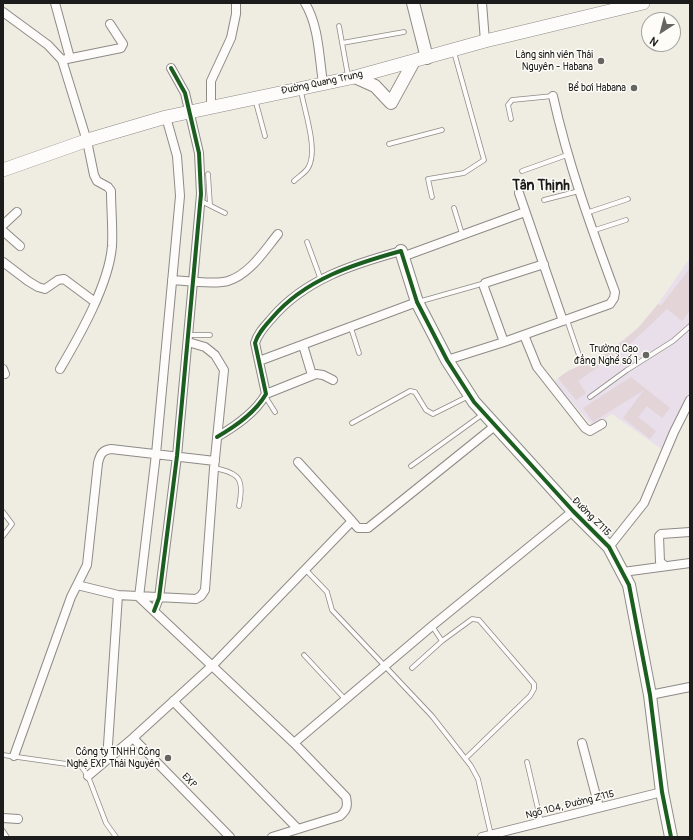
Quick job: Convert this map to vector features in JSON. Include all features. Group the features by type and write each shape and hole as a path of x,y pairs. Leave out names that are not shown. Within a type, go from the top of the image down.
{"main road":[{"name":"Đường Quang Trung","path":"3,170 87,141 166,117 352,77 427,58 485,41 643,3"}],"street":[{"path":"55,3 66,59 94,175 97,181 108,187 110,191 112,247 102,285 95,302 60,369"},
{"path":"211,107 211,81 231,38 236,14 236,3"},
{"path":"305,3 311,12 316,32 323,83"},
{"path":"413,3 427,58"},
{"path":"482,3 485,41"},
{"path":"3,12 66,59 121,48 123,44 121,39 110,24"},
{"path":"352,77 375,86 382,91 391,103 414,61"},
{"path":"154,611 159,598 177,456 200,201 198,153 189,111 185,93 171,68"},
{"path":"447,360 565,321 610,304 614,298 615,292 586,213 567,155 553,96"},
{"path":"139,597 156,454 180,196 177,156 166,117"},
{"path":"518,193 565,321"},
{"path":"3,225 17,212"},
{"path":"266,395 255,343 258,335 277,312 296,295 321,280 353,265 402,254 525,212"},
{"path":"3,231 20,246"},
{"path":"172,280 227,281 239,276 250,266 278,234"},
{"name":"Đường Z115","path":"402,254 417,302 447,360 470,396 483,413 496,425 573,510 609,546 629,585 650,695 662,792 671,837"},
{"path":"3,262 38,287 45,289 58,280 64,279 95,302"},
{"path":"504,342 484,287 485,283 544,264"},
{"path":"259,361 417,302"},
{"path":"524,335 537,368 585,428 590,432 602,424"},
{"path":"77,585 118,595 159,598 196,599 201,596 205,590 214,464 224,370 215,356 205,347 188,338"},
{"path":"303,345 312,375"},
{"path":"217,437 240,424 259,405 266,395 312,375 323,375 333,380"},
{"path":"609,546 644,503 674,432 690,400"},
{"path":"298,462 358,528 368,528 496,425"},
{"path":"14,756 57,633 87,565 98,463 103,451 111,449 177,456 214,464"},
{"path":"294,743 432,626 573,510"},
{"path":"88,776 134,738 212,665 352,521"},
{"path":"664,565 660,562 659,536 661,534 690,532"},
{"path":"623,572 664,565 690,563"},
{"path":"107,760 118,595"},
{"path":"139,597 294,743 346,797 348,805 346,811 340,816 272,837"},
{"path":"650,695 690,687"},
{"path":"173,701 298,829"},
{"name":"EXP","path":"134,738 230,837"},
{"path":"582,743 599,807"},
{"name":"Ngõ 104, Đường Z115","path":"482,837 662,792"},
{"path":"3,818 18,819"}],"lane":[{"path":"339,26 342,43 352,77"},
{"path":"342,43 404,32"},
{"path":"432,197 428,179 464,174 484,160 454,50"},
{"path":"294,181 308,169 311,162 312,147 300,88"},
{"path":"511,119 509,102 553,96"},
{"path":"255,98 265,136"},
{"path":"388,144 442,130"},
{"path":"522,171 567,155"},
{"path":"208,174 210,205"},
{"path":"544,200 579,191"},
{"path":"586,213 628,199"},
{"path":"200,201 225,213"},
{"path":"454,208 462,234"},
{"path":"592,230 626,220"},
{"path":"306,242 321,280"},
{"path":"417,302 485,283"},
{"path":"565,321 580,358"},
{"path":"590,398 627,370 673,341 690,326"},
{"path":"350,328 359,353"},
{"path":"188,338 210,335"},
{"path":"352,423 410,391 415,392 426,410 433,414 470,396"},
{"path":"266,395 275,412"},
{"path":"411,466 483,413"},
{"path":"214,464 234,473 239,478 241,492 239,506"},
{"path":"3,512 12,524 3,536"},
{"path":"305,569 327,592 332,610 432,716 466,758 478,779 491,835"},
{"path":"412,668 442,641 472,619 479,620 534,684 534,689 530,696 466,758"},
{"path":"432,626 442,641"},
{"path":"304,655 345,700"},
{"path":"3,755 79,765 88,776 106,823 116,837"},
{"path":"527,762 541,822"},
{"path":"3,831 7,837"}],"shaded area":[{"name":"Trường Cao đẳng Nghề số 1","path":"690,258 690,394 680,410 663,450 612,414 593,426 554,382 568,371 608,352 638,328 654,310"}],"building":[{"path":"690,268 690,311 682,321 667,309 628,346 578,381 586,393 576,400 558,378 568,371 597,358 623,341 638,328 658,304 661,306"},
{"path":"631,377 670,408 662,418 647,406 638,417 656,431 650,439 623,418 644,390 593,422 583,408"}],"cycle path":[{"path":"154,611 159,598 177,456 201,194 199,153 185,93 171,68"},
{"path":"217,437 251,413 266,394 255,343 262,330 285,304 299,293 331,275 366,261 401,251 417,302 447,360 474,402 573,511 609,547 629,585 650,695 662,792 671,837"}],"place":[{"name":"Làng sinh viên Thái Nguyên - Habana","path":"601,61"},
{"name":"Bể bơi Habana","path":"634,88"},
{"name":"Trường Cao đẳng Nghề số 1","path":"646,355"},
{"name":"Công ty TNHH Công Nghệ EXP Thái Nguyên","path":"168,758"}],"district":[{"name":"Tân Thịnh","path":"541,186"}]}
